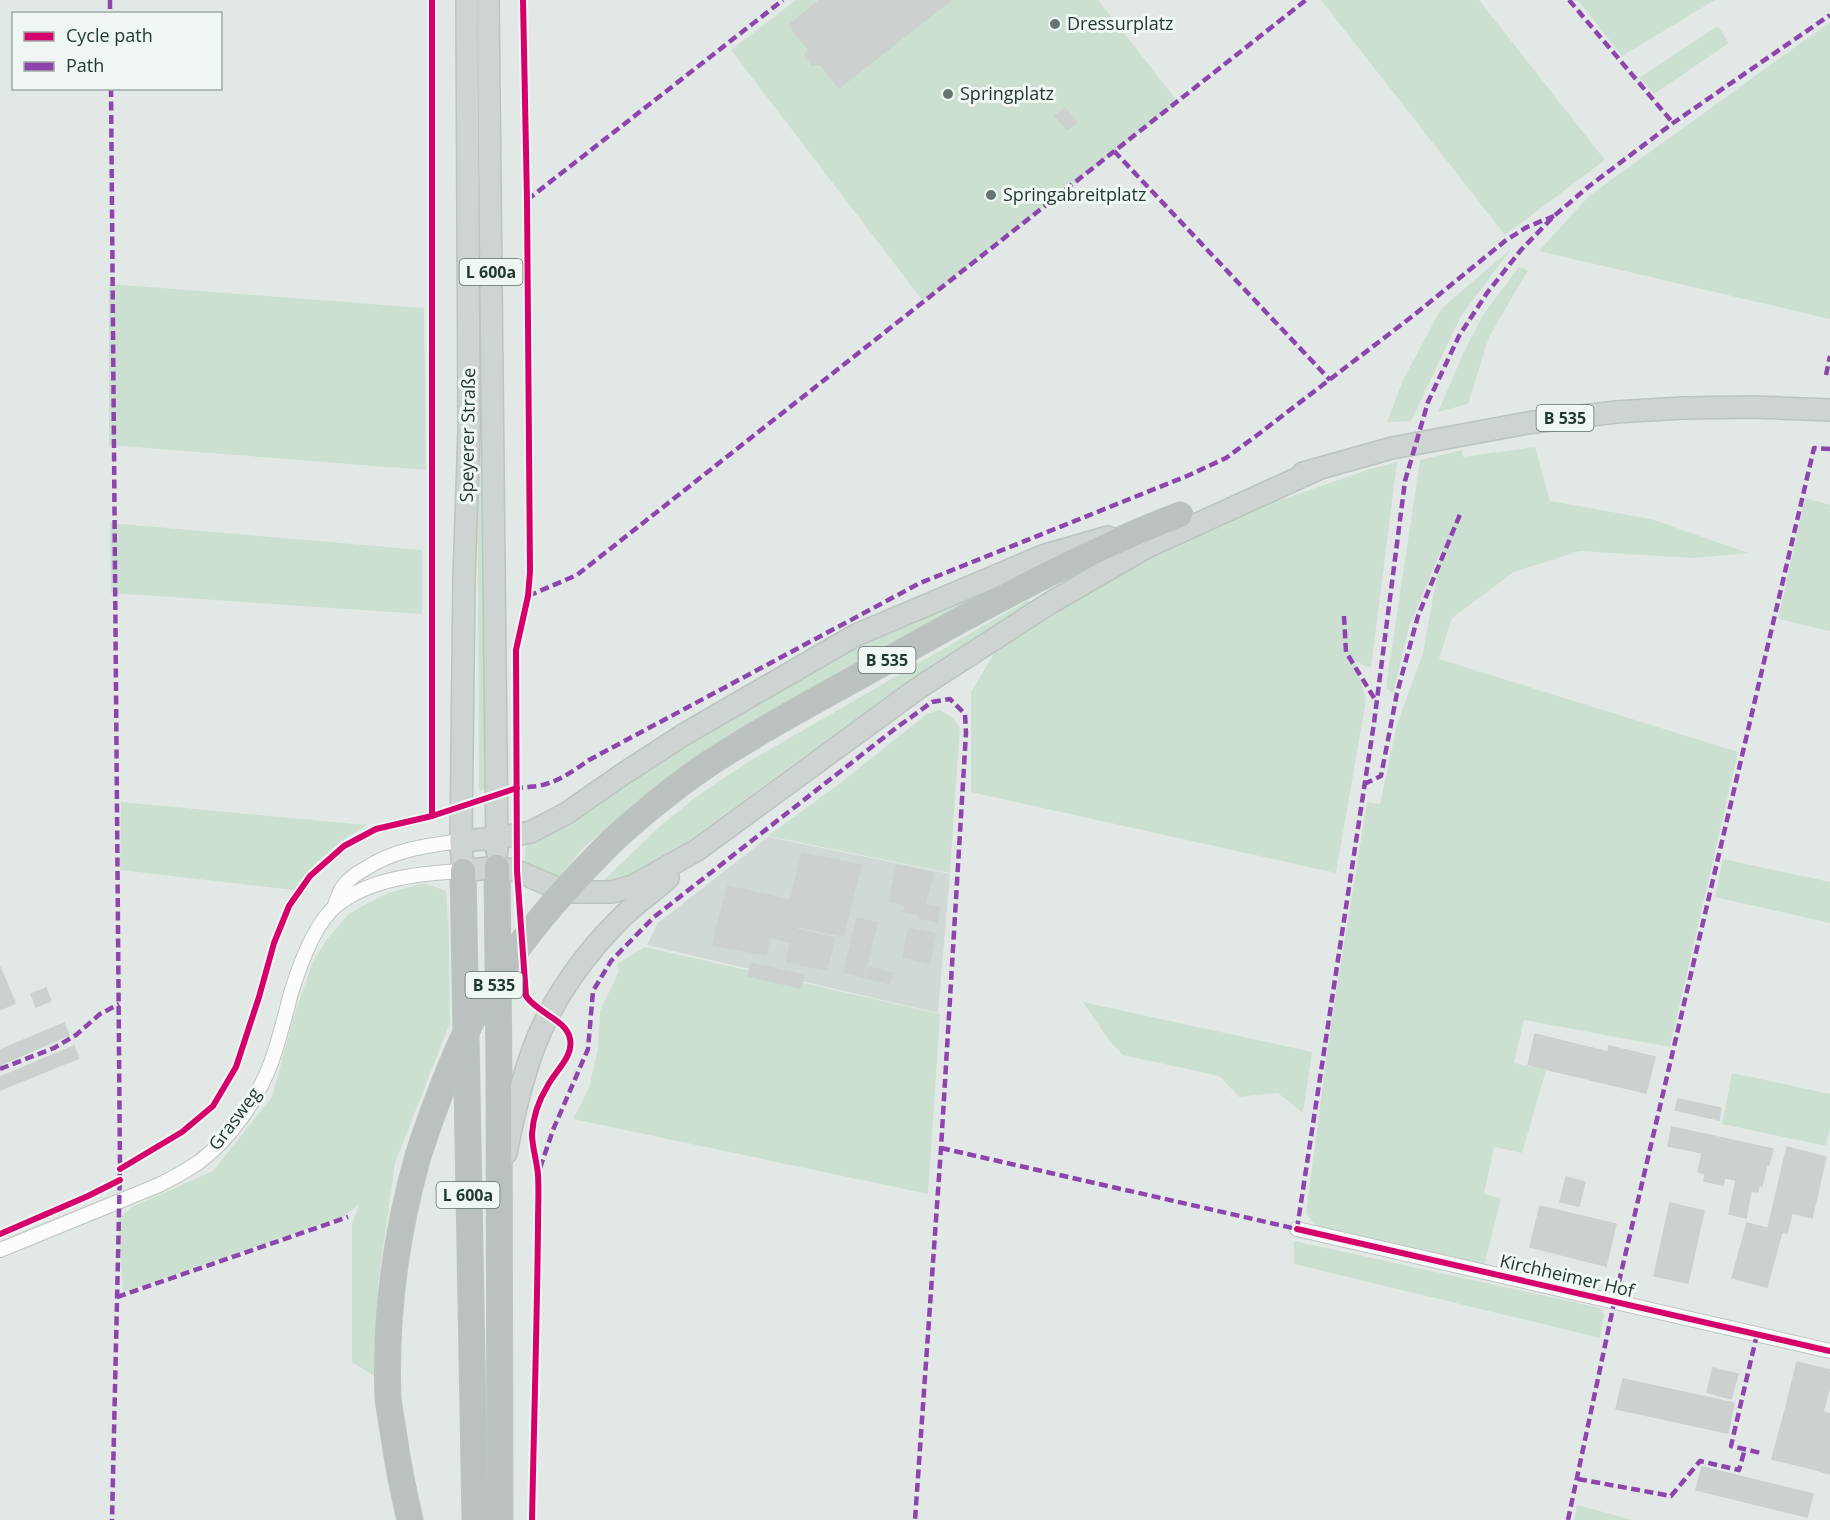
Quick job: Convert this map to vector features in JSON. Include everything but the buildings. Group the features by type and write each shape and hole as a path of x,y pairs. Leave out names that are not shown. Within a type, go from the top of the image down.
{"highway":[{"name":"B 535","path":"410,1520 399,1474 388,1399 389,1319 399,1234 407,1195 434,1107 469,1026 508,961 549,907 613,840 670,792 711,762 764,729 1058,568 1180,515"},
{"name":"L 600a","path":"496,867 498,1188"},
{"name":"L 600a","path":"463,871 475,1520"},
{"name":"B 535","path":"498,1188 500,1520"}],"main road":[{"name":"Speyerer Straße","path":"463,871 461,841 464,579 469,430 466,0"},
{"name":"Speyerer Straße","path":"488,0 496,867"},
{"name":"B 535","path":"1180,515 1265,484 1392,448 1527,423 1616,412 1706,408 1830,410"},
{"name":"B 535","path":"498,1188 524,1077 535,1045 551,1012 576,970 605,936 629,911 663,883 697,850 917,690 1050,603 1147,547 1316,470"},
{"path":"461,841 497,838 531,831 567,813 683,735 856,635 1045,555 1180,515"},
{"path":"463,871 496,867 517,871 566,892 612,892 633,886 697,850"}],"street":[{"name":"Grasweg","path":"0,1250 159,1185 184,1172 213,1149 243,1114 260,1087 271,1063 305,954 315,933 335,905 341,888 355,875 396,853 418,846 461,841"},
{"name":"Grasweg","path":"335,905 357,892 387,882 423,873 463,871"},
{"name":"Kirchheimer Hof","path":"1297,1229 1830,1351"}],"shaded area":[{"path":"768,837 950,874 938,1013 647,945 658,923"}],"green space":[{"path":"475,0 481,0 487,788 479,791"},
{"path":"796,0 1098,0 1178,102 923,301 731,50"},
{"path":"1321,0 1479,0 1605,160 1505,235"},
{"path":"1578,0 1715,0 1622,56"},
{"path":"1830,22 1830,319 1539,251 1589,196"},
{"path":"1718,26 1729,43 1654,94 1639,78"},
{"path":"1511,249 1461,316 1411,421 1387,422 1403,380 1441,309"},
{"path":"1519,267 1528,270 1489,337 1468,404 1438,412 1483,315"},
{"path":"109,284 424,308 426,470 109,445"},
{"path":"1535,447 1550,501 1651,519 1748,553 1693,558 1580,551 1514,572 1452,618 1439,659 1738,752 1670,1047 1524,1020 1514,1063 1546,1070 1522,1153 1494,1147 1484,1194 1501,1198 1484,1266 1316,1227 1306,1213 1331,1023 1367,802 1380,804 1397,724 1423,653 1442,548 1409,627 1393,694 1386,687 1420,460 1462,450 1463,457"},
{"path":"1397,462 1371,668 1355,661 1366,700 1336,873 971,792 971,692 996,650 1144,557 1159,553 1252,510 1367,470"},
{"path":"1805,498 1830,505 1830,631 1778,619"},
{"path":"110,523 422,550 422,614 111,593"},
{"path":"1014,577 1017,581 787,702 704,753 637,801 583,848 558,879 524,864 526,845 564,826 694,739 782,686 880,635"},
{"path":"1028,600 1031,603 800,759 657,864 628,879 602,882 660,826 700,794 748,762"},
{"path":"940,710 953,718 960,727 950,873 768,836 839,784 927,714"},
{"path":"121,802 367,825 340,842 316,863 294,890 120,870"},
{"path":"1723,859 1830,882 1830,923 1715,897"},
{"path":"425,883 446,891 450,1023 395,1163 378,1285 376,1377 352,1362 352,1224 359,1204 345,1216 123,1292 118,1219 132,1207 213,1171 272,1097 293,1019 312,964 327,939 349,914 368,903 388,893"},
{"path":"645,947 940,1014 928,1194 573,1119 589,1088 598,1048 600,1011 619,971 617,964"},
{"path":"1083,1002 1312,1052 1303,1113 1278,1093 1239,1097 1219,1076 1123,1055 1108,1039"},
{"path":"1732,1073 1830,1094 1830,1129 1826,1146 1722,1124"},
{"path":"1294,1241 1596,1307 1601,1309 1604,1315 1600,1338 1294,1264"},
{"path":"1577,1505 1633,1520 1574,1520"}],"marked path":[{"path":"110,0 110,12"},
{"path":"527,200 783,0"},
{"path":"528,596 577,575 1306,0"},
{"path":"1569,0 1673,123"},
{"path":"941,1148 1297,1229 1374,723 1405,481 1428,402 1459,336 1487,293 1521,250 1554,216 1588,187 1673,123 1830,15"},
{"path":"111,90 120,1169 112,1520"},
{"path":"1114,151 1330,380"},
{"path":"514,789 538,786 558,779 589,760 920,583 1187,476 1226,458 1414,315 1505,241 1527,227 1554,216"},
{"path":"1826,375 1830,356"},
{"path":"1568,1520 1614,1303 1814,448 1830,449"},
{"path":"1364,784 1381,776 1397,693 1418,616 1461,512"},
{"path":"1344,616 1346,652 1376,701"},
{"path":"540,1168 553,1130 588,1049 593,991 611,961 654,917 896,728 932,702 950,699 965,714 966,733 941,1148 915,1520"},
{"path":"0,1069 54,1048 76,1035 100,1014 119,1004"},
{"path":"117,1297 348,1217"},
{"path":"1757,1334 1731,1446 1761,1453"},
{"path":"1578,1479 1671,1496 1700,1461 1739,1470 1745,1449"}],"cycle path":[{"path":"432,0 432,816"},
{"path":"523,0 530,572 528,596 516,650 517,871 526,996 558,1022 568,1032 570,1039 569,1052 541,1098 532,1134 538,1193 532,1520"},
{"path":"120,1169 182,1132 213,1106 236,1067 274,943 289,906 310,876 344,846 376,829 432,816 517,788"},
{"path":"0,1234 120,1180"},
{"path":"1297,1229 1830,1351"}],"place":[{"name":"Dressurplatz","path":"1055,24"},
{"name":"Springplatz","path":"948,94"},
{"name":"Springabreitplatz","path":"991,195"}]}
